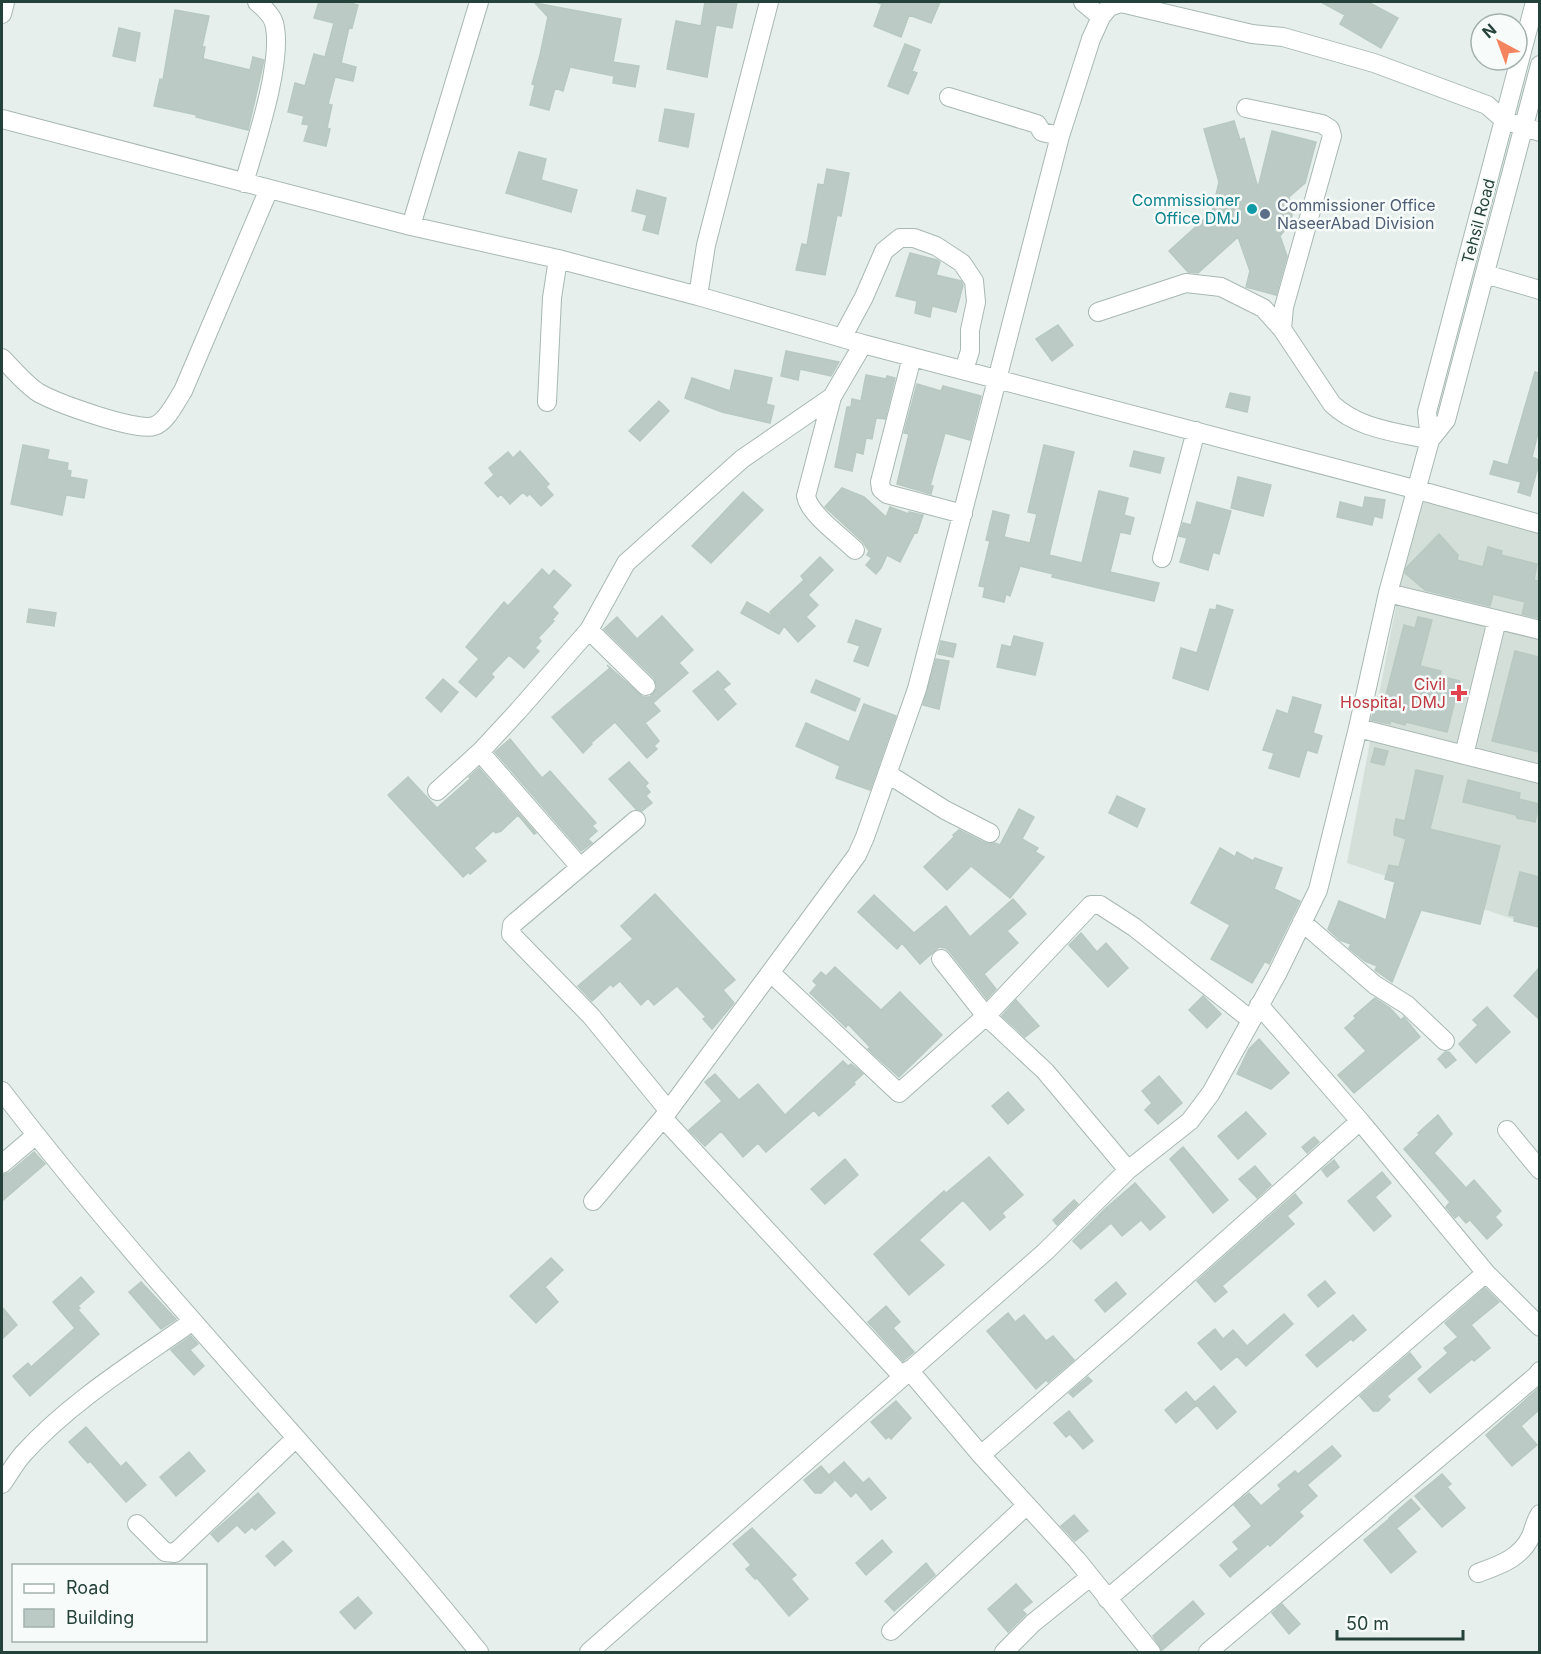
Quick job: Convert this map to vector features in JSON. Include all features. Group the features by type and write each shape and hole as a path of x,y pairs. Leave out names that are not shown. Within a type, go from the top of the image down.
{"street":[{"path":"2,14 5,2"},
{"path":"244,183 263,117 277,43 273,21 257,2"},
{"path":"411,226 478,2"},
{"path":"698,296 706,245 769,2"},
{"name":"Tehsil Road","path":"1430,440 1427,412 1535,2"},
{"path":"593,1202 665,1114 857,855 917,688 1060,136 1091,39 1092,7 1109,7 1121,3 1252,34 1282,37 1374,63 1487,105 1504,120 1531,130"},
{"path":"589,1653 1045,1252 1128,1170 1190,1121 1211,1093 1277,974 1318,890 1388,593 1430,440 1446,420 1485,274 1531,130 1539,66"},
{"path":"949,97 1037,124 1042,132 1060,136"},
{"path":"1246,108 1322,124 1330,129 1332,136 1284,307 1282,329"},
{"path":"2,119 411,226 558,259 698,296 863,344 1539,524"},
{"path":"2,358 38,393 119,423 144,427 155,426 164,418 183,391 269,189"},
{"path":"842,338 884,251 900,238 914,238 936,246 962,263 974,281 976,302 970,330 970,351 964,370"},
{"path":"547,402 552,298 558,259"},
{"path":"1485,274 1539,290"},
{"path":"1098,312 1186,283 1221,287 1263,308 1282,329 1332,404 1343,414 1368,426 1430,440"},
{"path":"855,550 813,511 807,503 806,496 832,397 863,344"},
{"path":"912,357 880,482 881,489 887,494 963,514"},
{"path":"437,791 480,752 589,630 626,563 742,459 832,397"},
{"path":"1162,558 1196,431"},
{"path":"1388,593 1539,630"},
{"path":"1464,755 1497,620"},
{"path":"589,630 646,686"},
{"path":"1358,728 1539,774"},
{"path":"480,752 580,867"},
{"path":"888,774 945,810 990,833"},
{"path":"636,820 512,925 511,934 591,1016 665,1114 1027,1505 1151,1653"},
{"path":"771,973 899,1093 986,1016 1091,905 1100,905 1255,1012 1360,1121 1486,1273 1539,1326"},
{"path":"1302,922 1375,986 1407,1005 1445,1041"},
{"path":"941,959 986,1016 1045,1071 1128,1170"},
{"path":"2,1091 36,1136 193,1321 297,1438 479,1653"},
{"path":"981,1455 1360,1121"},
{"path":"1507,1130 1539,1170"},
{"path":"2,1164 36,1136"},
{"path":"1107,1599 1486,1273"},
{"path":"2,1484 22,1455 61,1419 106,1383 193,1321"},
{"path":"1208,1653 1536,1376 1539,1371"},
{"path":"136,1524 165,1552 175,1553 297,1438"},
{"path":"891,1631 1027,1505"},
{"path":"1478,1573 1509,1562 1524,1548 1532,1535 1539,1514"},
{"path":"1004,1653 1033,1623 1089,1577"}],"shaded area":[{"name":"Civil Hospital, DMJ","path":"1418,490 1539,524 1539,928 1347,863"}],"building":[{"path":"319,2 345,2 358,5 352,28 349,27 341,63 356,67 353,81 335,77 328,104 332,105 326,146 304,141 309,125 302,124 304,116 288,112 295,83 305,86 314,54 325,57 334,23 314,18"},
{"path":"705,2 737,2 732,28 716,25 707,77 667,69 676,21 701,26"},
{"path":"940,2 931,23 909,15 901,37 874,26 882,4 878,3"},
{"path":"1321,2 1368,2 1398,18 1381,48 1340,24 1345,15"},
{"path":"535,3 621,19 613,62 639,66 635,87 613,83 614,76 570,67 563,91 555,88 549,110 530,105 535,85 532,84 548,17"},
{"path":"175,10 209,16 202,47 205,47 204,59 250,70 253,57 264,60 248,130 196,117 197,115 154,106 160,79 163,80"},
{"path":"119,28 140,33 135,61 113,56"},
{"path":"905,44 920,50 912,71 917,73 908,94 888,86"},
{"path":"665,109 694,114 688,147 659,141"},
{"name":"Commissioner Office DMJ","path":"1234,121 1240,140 1244,138 1258,188 1272,131 1316,142 1305,183 1289,197 1292,215 1290,224 1280,236 1287,256 1276,295 1246,287 1250,271 1238,237 1198,273 1188,272 1169,251 1212,212 1219,182 1204,129"},
{"path":"519,152 546,159 541,180 577,190 571,212 506,193"},
{"path":"827,169 849,173 841,216 837,215 825,275 796,270 802,244 807,245 818,184 824,185"},
{"path":"637,190 666,198 658,234 643,230 647,215 632,211"},
{"path":"910,253 937,260 940,262 936,275 961,281 963,285 956,312 932,306 930,317 915,313 917,301 896,296"},
{"path":"1058,325 1073,345 1052,361 1036,339"},
{"path":"786,351 839,362 831,376 800,369 798,380 781,376"},
{"path":"735,370 772,378 766,404 774,406 770,423 722,412 685,398 692,378 730,391"},
{"path":"1535,372 1539,373 1539,429 1532,457 1539,460 1539,463 1530,496 1518,492 1521,482 1490,474 1494,461 1508,465"},
{"path":"866,375 886,379 887,376 895,378 885,419 876,418 872,439 866,438 863,454 856,452 852,471 835,467 847,407 851,407 852,399 861,401"},
{"path":"917,384 941,391 943,386 981,396 970,440 945,433 930,486 933,486 931,494 897,484 909,434 904,433"},
{"path":"1230,393 1250,397 1247,412 1226,407"},
{"path":"659,401 669,411 640,441 629,431"},
{"path":"23,445 49,450 47,459 68,463 67,470 71,471 70,477 87,480 84,498 66,495 62,515 11,504"},
{"path":"1044,445 1074,452 1049,555 1082,563 1099,491 1128,498 1124,515 1134,518 1130,534 1120,532 1110,572 1159,583 1154,601 1052,577 1053,574 1020,566 1010,596 1006,594 1004,602 983,597 985,587 979,586 990,541 986,540 993,511 1009,515 1004,537 1030,543 1037,514 1028,512"},
{"path":"520,451 549,484 546,487 553,495 541,506 530,494 527,496 523,492 510,504 501,494 498,497 485,483 494,475 489,468 508,452 513,458"},
{"path":"1134,451 1164,458 1160,473 1130,466"},
{"path":"1238,477 1271,485 1263,516 1231,508"},
{"path":"842,488 864,497 886,517 890,507 909,514 909,512 923,515 917,533 915,532 900,562 887,555 876,574 866,565 872,558 867,555 869,551 863,542 825,507"},
{"path":"743,492 763,510 711,563 692,546"},
{"path":"1365,497 1385,500 1382,518 1374,516 1372,525 1337,517 1340,502 1363,508"},
{"path":"1197,502 1231,511 1219,554 1213,552 1208,570 1180,562 1187,538 1179,536 1183,523 1191,525"},
{"path":"1439,534 1458,555 1457,560 1483,567 1488,547 1502,551 1501,555 1537,564 1534,580 1539,581 1539,618 1522,614 1525,602 1493,594 1490,606 1425,590 1405,573 1406,568"},
{"path":"820,557 833,570 808,595 818,605 806,617 815,626 798,642 784,626 779,634 741,613 747,602 776,618 770,612 804,580 801,576"},
{"path":"542,569 549,576 554,570 571,585 552,607 558,613 552,620 554,621 538,638 541,641 535,648 539,651 524,668 509,655 491,674 494,677 476,697 459,682 479,659 466,647 504,602 508,606"},
{"path":"1217,605 1233,610 1208,690 1173,678 1181,648 1197,653 1210,609 1216,610"},
{"path":"29,609 56,613 54,626 27,622"},
{"path":"662,616 693,650 679,663 688,673 653,703 660,711 645,723 659,741 654,746 657,749 647,758 615,722 583,753 552,717 610,668 607,665 643,697 650,697 657,688 654,678 604,629 617,617 637,639"},
{"path":"1418,617 1432,620 1420,666 1441,671 1440,676 1460,681 1447,732 1406,722 1405,725 1391,721 1390,724 1371,720 1378,697 1385,699 1404,625 1415,628"},
{"path":"856,620 881,629 868,666 854,661 860,646 848,642"},
{"path":"1014,636 1043,643 1035,675 997,667 1002,645 1011,647"},
{"path":"941,641 956,644 953,657 938,654"},
{"path":"1515,651 1539,657 1539,752 1492,741"},
{"path":"936,659 949,661 939,709 923,705"},
{"path":"718,671 730,684 723,689 736,704 718,720 693,691"},
{"path":"443,679 458,692 441,712 426,698"},
{"path":"816,680 860,699 855,711 811,692"},
{"path":"1293,697 1321,705 1313,733 1322,736 1317,753 1307,750 1299,777 1269,768 1274,753 1263,750 1277,710 1288,714"},
{"path":"864,704 896,716 870,790 836,778 840,766 796,746 806,723 849,742"},
{"path":"510,739 542,778 550,771 596,823 592,826 597,831 588,839 592,843 581,851 495,752"},
{"path":"1375,748 1388,751 1384,765 1371,762"},
{"path":"629,762 648,783 645,786 650,792 646,796 652,803 642,811 636,809 609,779"},
{"path":"479,768 536,833 534,834 518,815 501,831 496,833 493,831 474,848 486,861 463,877 388,795 408,777 437,808"},
{"path":"1416,770 1443,776 1430,829 1500,846 1480,924 1421,910 1392,982 1375,970 1377,966 1365,961 1349,948 1351,944 1340,940 1328,929 1339,901 1386,920 1395,882 1385,879 1389,865 1399,867 1406,839 1394,835 1396,819 1405,821"},
{"path":"1468,780 1520,793 1519,799 1539,804 1535,822 1463,802"},
{"path":"1117,796 1145,809 1137,827 1109,813"},
{"path":"1019,809 1034,817 1022,839 1038,848 1035,852 1044,857 1010,898 971,866 947,890 924,867 959,830 985,843 1000,845"},
{"path":"1220,848 1235,857 1237,852 1253,861 1255,858 1282,868 1274,889 1300,901 1269,964 1265,961 1252,983 1211,959 1230,925 1191,903"},
{"path":"1520,872 1539,877 1539,927 1514,921 1515,916 1509,915"},
{"path":"655,894 735,980 723,990 734,1003 712,1029 703,1019 706,1017 677,986 654,1005 648,998 641,1005 620,981 613,987 611,984 592,1001 578,986 633,939 621,926"},
{"path":"874,895 914,933 946,906 970,937 1013,899 1026,914 1007,931 1018,943 984,974 996,989 987,999 945,948 939,947 920,964 902,943 897,949 858,912"},
{"path":"1081,933 1097,952 1106,943 1128,968 1108,987 1069,945"},
{"path":"835,967 881,1010 900,992 942,1035 899,1077 868,1049 870,1047 848,1024 846,1027 810,993 817,985 813,981 821,972 826,976"},
{"path":"1539,968 1539,1019 1514,996"},
{"path":"1203,996 1221,1014 1207,1028 1189,1010"},
{"path":"1375,998 1390,1008 1401,1020 1404,1017 1420,1037 1354,1093 1338,1075 1366,1051 1345,1028 1356,1018 1354,1016"},
{"path":"1016,1000 1039,1026 1025,1037 1002,1016"},
{"path":"1487,1007 1510,1032 1476,1063 1459,1044 1478,1025 1473,1020"},
{"path":"1259,1039 1289,1073 1271,1089 1237,1074 1249,1049"},
{"path":"1445,1052 1449,1052 1456,1060 1446,1068 1438,1059"},
{"path":"843,1061 848,1066 851,1064 863,1074 854,1082 855,1084 819,1116 814,1110 766,1152 758,1143 743,1157 721,1131 705,1146 689,1130 722,1101 705,1082 715,1074 739,1100 758,1084 785,1115"},
{"path":"1159,1076 1182,1103 1158,1124 1145,1110 1152,1103 1142,1091"},
{"path":"1008,1092 1024,1110 1008,1124 992,1106"},
{"path":"1246,1112 1266,1134 1238,1159 1218,1136"},
{"path":"1438,1115 1452,1134 1434,1153 1466,1188 1474,1180 1501,1211 1495,1217 1502,1225 1487,1239 1470,1220 1466,1223 1459,1215 1455,1218 1446,1207 1450,1202 1404,1149"},
{"path":"1314,1137 1319,1142 1307,1153 1302,1147"},
{"path":"1183,1147 1228,1200 1213,1213 1170,1159"},
{"path":"34,1152 45,1164 2,1201 2,1175 9,1173"},
{"path":"989,1157 1023,1195 1002,1213 1005,1217 990,1230 963,1200 919,1240 944,1265 909,1295 874,1254 944,1191 946,1193"},
{"path":"845,1159 858,1175 825,1204 811,1189"},
{"path":"1334,1160 1339,1167 1327,1177 1322,1170"},
{"path":"1255,1166 1271,1185 1257,1198 1239,1179"},
{"path":"1382,1172 1391,1183 1375,1197 1391,1216 1374,1231 1348,1201"},
{"path":"1135,1183 1165,1217 1150,1230 1141,1220 1122,1236 1111,1223 1081,1249 1073,1241"},
{"path":"1295,1194 1302,1203 1287,1216 1294,1224 1222,1286 1227,1292 1215,1302 1197,1281"},
{"path":"1074,1200 1078,1204 1057,1225 1053,1220"},
{"path":"551,1258 563,1270 545,1287 558,1302 536,1323 510,1296"},
{"path":"81,1277 94,1292 78,1306 80,1308 78,1310 99,1334 30,1396 13,1376 28,1363 31,1367 75,1328 53,1302"},
{"path":"1325,1281 1335,1293 1318,1307 1308,1295"},
{"path":"141,1282 176,1319 161,1329 129,1292"},
{"path":"1116,1282 1126,1294 1105,1312 1095,1300"},
{"path":"1485,1288 1499,1302 1471,1325 1490,1348 1474,1361 1472,1359 1430,1393 1418,1379 1448,1353 1444,1348 1458,1337 1445,1323"},
{"path":"886,1306 900,1322 893,1328 914,1352 903,1361 868,1322"},
{"path":"2,1307 17,1325 2,1339"},
{"path":"1008,1313 1015,1322 1024,1315 1046,1341 1053,1336 1074,1360 1036,1389 987,1331"},
{"path":"1284,1314 1293,1324 1246,1366 1237,1356 1221,1370 1198,1343 1215,1329 1223,1339 1233,1330 1247,1346"},
{"path":"1353,1315 1366,1330 1353,1341 1351,1339 1317,1367 1306,1355"},
{"path":"191,1336 198,1344 190,1350 204,1366 194,1375 171,1350"},
{"path":"1410,1353 1421,1367 1387,1396 1390,1400 1378,1411 1373,1411 1360,1396"},
{"path":"1088,1377 1092,1381 1073,1397 1069,1393"},
{"path":"1214,1386 1236,1412 1217,1429 1197,1405 1176,1423 1165,1410 1186,1392 1195,1402"},
{"path":"1539,1388 1539,1410 1521,1426 1537,1445 1512,1466 1486,1435"},
{"path":"896,1401 911,1418 891,1439 889,1436 886,1439 871,1422"},
{"path":"1069,1411 1093,1441 1083,1449 1070,1434 1066,1437 1054,1423"},
{"path":"86,1427 121,1467 126,1462 146,1485 126,1502 90,1461 88,1463 69,1442"},
{"path":"1332,1446 1341,1456 1307,1485 1317,1496 1299,1512 1303,1516 1270,1546 1268,1544 1230,1577 1220,1565 1239,1549 1233,1542 1252,1526 1234,1505 1249,1493 1261,1506 1281,1489 1278,1485 1295,1471 1298,1474"},
{"path":"189,1452 205,1471 176,1496 160,1477"},
{"path":"844,1462 863,1483 869,1478 886,1498 871,1510 856,1492 851,1497 830,1474"},
{"path":"821,1466 834,1481 821,1493 815,1493 804,1480"},
{"path":"1442,1474 1451,1484 1447,1487 1465,1508 1442,1527 1415,1496"},
{"path":"258,1493 275,1513 255,1530 252,1527 245,1533 237,1525 218,1542 211,1534"},
{"path":"1411,1499 1420,1509 1397,1528 1389,1518"},
{"path":"1074,1515 1088,1531 1075,1541 1061,1526"},
{"path":"1389,1519 1416,1552 1391,1573 1364,1540"},
{"path":"752,1528 796,1575 791,1579 808,1599 789,1616 757,1578 755,1579 746,1569 751,1565 733,1544"},
{"path":"882,1540 892,1552 866,1575 856,1563"},
{"path":"283,1541 292,1551 275,1566 266,1556"},
{"path":"926,1563 935,1575 894,1611 885,1601"},
{"path":"1016,1584 1032,1602 1022,1610 1026,1614 1008,1632 988,1609"},
{"path":"358,1597 372,1613 355,1629 340,1612"},
{"path":"1193,1601 1204,1614 1162,1650 1153,1636"},
{"path":"1282,1604 1300,1624 1289,1634 1272,1613"}],"place":[{"name":"Commissioner Office DMJ","path":"1252,209"},
{"name":"Commissioner Office NaseerAbad Division","path":"1265,214"},
{"name":"Civil Hospital, DMJ","path":"1459,693"}]}
